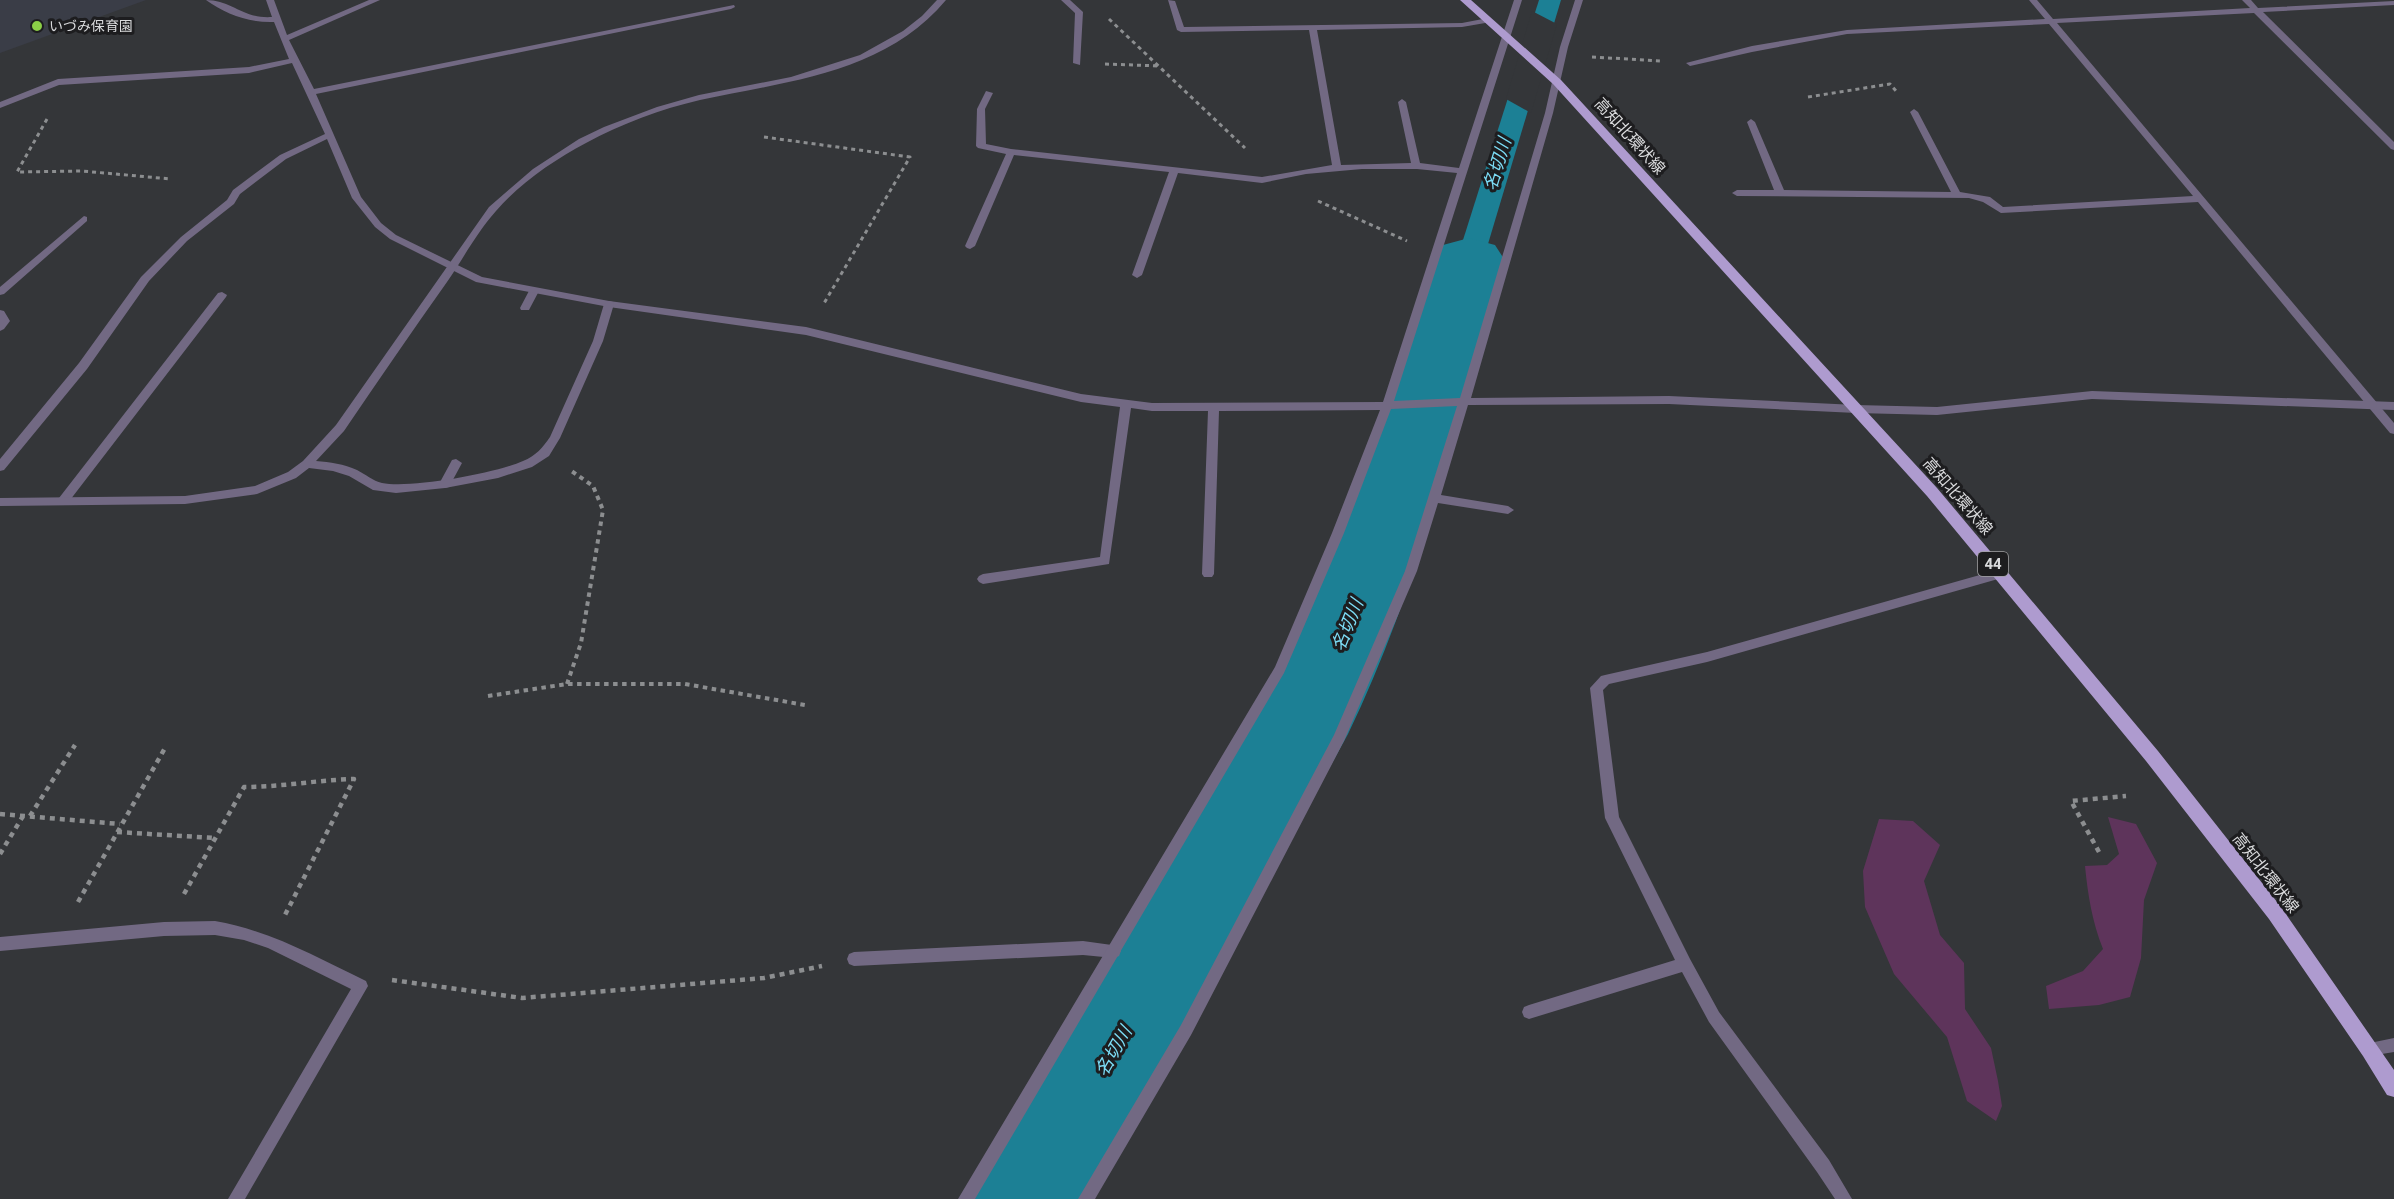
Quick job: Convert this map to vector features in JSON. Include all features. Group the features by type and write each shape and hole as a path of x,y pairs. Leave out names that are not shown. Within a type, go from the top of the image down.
{"main road":[{"name":"高知北環状線","path":"1465,0 1553,78 1932,492 2152,756 2268,904 2370,1049 2394,1088"}],"street":[{"path":"210,0 222,4 240,17 261,21 277,19"},
{"path":"270,0 284,39 357,198 378,225 407,245 480,280 609,304 806,330 1081,398 1152,407 1669,400 1937,411 2092,395 2394,406"},
{"path":"284,39 376,0"},
{"path":"0,502 185,500 234,495 274,484 292,475 308,464 340,428 492,209 549,159 586,138 627,120 690,100 769,86 849,62 882,48 926,19 942,0"},
{"path":"1065,0 1078,12 1077,63"},
{"path":"966,1199 1280,669 1338,533 1387,405 1462,171 1510,39 1518,0"},
{"path":"1086,1199 1186,1030 1339,737 1411,571 1434,498 1457,402 1553,78 1579,0"},
{"path":"2033,0 2394,430"},
{"path":"2246,0 2394,147"},
{"path":"1171,1 1181,30 1462,26 1488,20"},
{"path":"1690,63 1847,32 2394,3"},
{"path":"310,92 731,7"},
{"path":"1313,29 1337,169"},
{"path":"0,105 40,87 72,80 249,70 294,60"},
{"path":"989,93 981,109 981,146 1011,152 1262,180 1275,176 1337,169 1416,166 1462,171"},
{"path":"1402,102 1416,166"},
{"path":"1914,112 1957,195"},
{"path":"1751,122 1780,193"},
{"path":"0,467 82,366 146,279 184,239 231,201 236,192 275,163 329,135"},
{"path":"970,246 1011,152"},
{"path":"1137,275 1174,171"},
{"path":"1737,193 1974,195 1997,205 2001,210 2201,199"},
{"path":"0,292 84,219"},
{"path":"525,308 534,291"},
{"path":"63,501 222,295"},
{"path":"308,464 333,467 353,473 377,487 396,489 445,484 498,474 528,464 545,453 555,438 598,341 609,304"},
{"path":"0,313 5,321 0,327"},
{"path":"983,579 1106,561 1126,404"},
{"path":"1208,574 1214,407"},
{"path":"445,484 456,463"},
{"path":"1434,498 1508,510"},
{"path":"1844,1199 1823,1166 1714,1017 1612,818 1596,688 1605,680 1707,657 2001,574"},
{"path":"0,944 164,929 215,928 244,933 271,942 361,986 236,1199"},
{"path":"854,959 1083,948 1114,951"},
{"path":"1529,1012 1685,964"},
{"path":"2370,1049 2394,1045"}],"path":[{"path":"1105,15 1275,176 1330,208 1435,254"},
{"path":"1584,57 1690,63"},
{"path":"1077,63 1160,66"},
{"path":"72,80 16,172 82,171 171,179"},
{"path":"1808,97 1890,84 1914,112"},
{"path":"764,137 910,157 806,330"},
{"path":"545,453 593,486 603,510 581,643 567,684"},
{"path":"488,696 567,684 685,684 805,705"},
{"path":"30,816 75,745"},
{"path":"57,939 165,748"},
{"path":"164,929 244,787 281,787 325,780 354,779 271,942"},
{"path":"2099,852 2071,801 2126,796"},
{"path":"0,814 120,824"},
{"path":"0,854 23,816"},
{"path":"117,832 215,838"},
{"path":"361,986 391,980 522,998 764,978 854,959"}],"shaded area":[{"name":"いづみ保育園","path":"0,0 146,0 0,53"},
{"path":"2108,817 2136,824 2157,863 2144,900 2141,958 2130,997 2099,1005 2049,1009 2046,986 2083,971 2103,949 2091,908 2085,866 2107,865 2119,854"},
{"path":"1879,819 1913,821 1940,845 1924,881 1940,935 1964,963 1965,1009 1991,1048 2002,1106 1996,1121 1967,1101 1947,1037 1894,974 1865,907 1863,871"}],"water":[{"path":"1539,0 1561,0 1447,381 1419,379"}],"pier":[{"path":"1532,11 1557,24 1531,113 1506,99"}],"waterway":[{"name":"名切川","path":"1027,1199 1314,705 1371,566 1469,262"}],"place":[{"name":"いづみ保育園","path":"37,26"}]}
